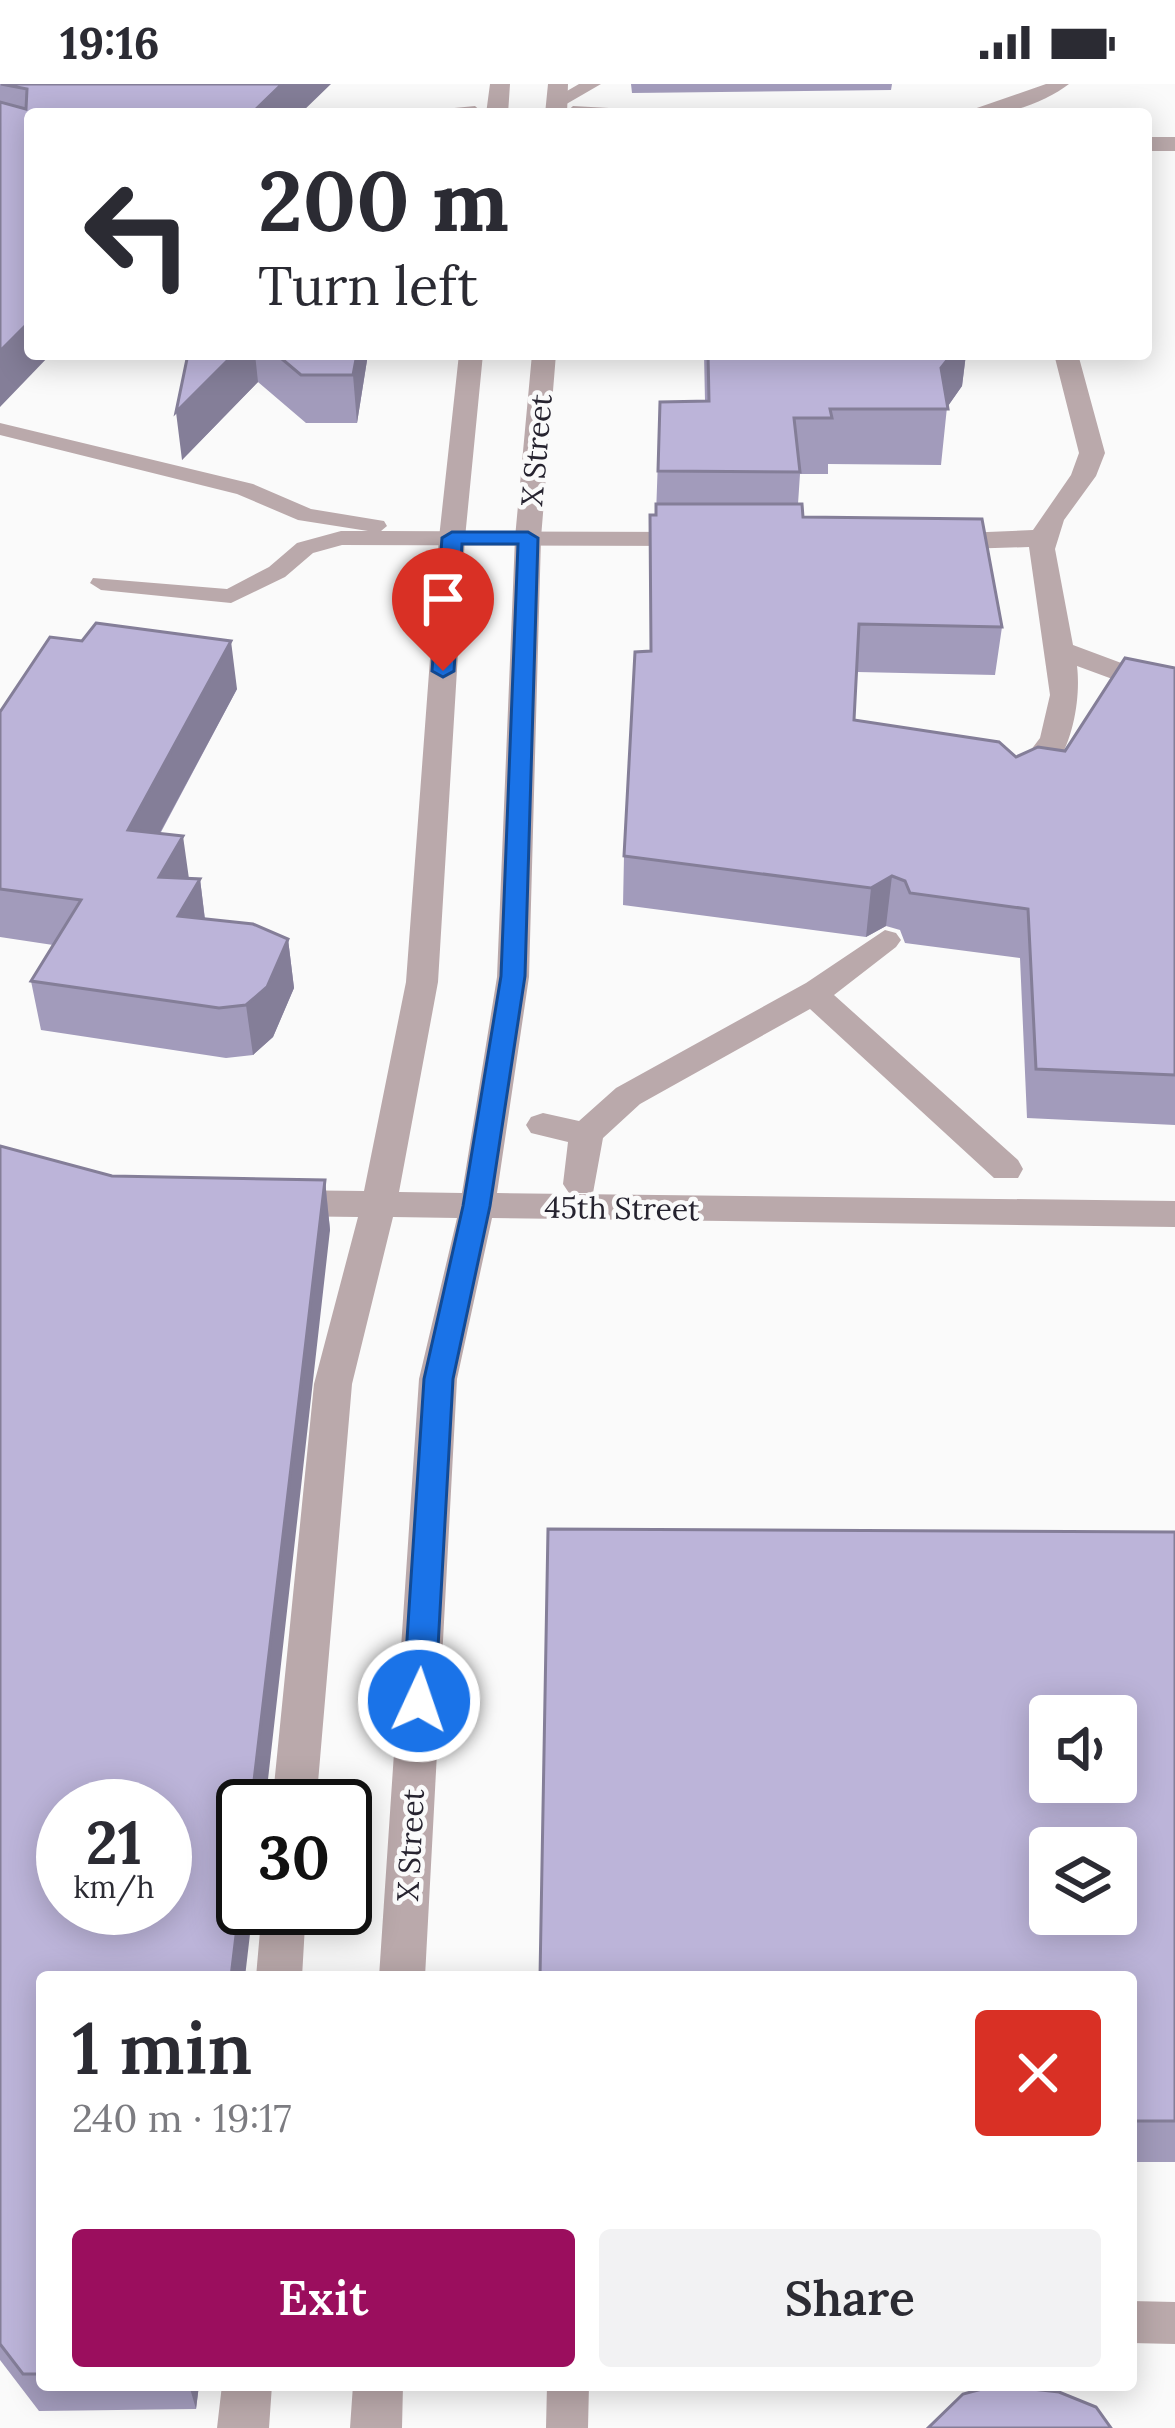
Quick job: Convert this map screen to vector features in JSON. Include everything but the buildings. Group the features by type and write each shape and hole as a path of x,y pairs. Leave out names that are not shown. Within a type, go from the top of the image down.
{"street":[{"path":"478,108 500,84"},
{"path":"296,1779 333,1384 379,1204 422,982 452,538 470,360"},
{"name":"X Street","path":"402,1971 438,1379 477,1206 513,976 528,538 543,360"},
{"path":"1011,794 1046,758 1065,722 1059,649 1041,552 1047,520 1084,474 1093,451 1068,360"},
{"path":"951,541 1044,538"},
{"path":"1059,649 1175,693"},
{"path":"581,1184 586,1134 628,1096 813,994 885,940"},
{"path":"813,994 1006,1169"},
{"path":"543,1126 586,1134"},
{"name":"45th Street","path":"241,1203 1175,1214"},
{"path":"279,1971 282,1935"},
{"path":"243,2428 246,2391"},
{"path":"376,2428 378,2391"}],"lane":[{"path":"561,103 592,84"},
{"path":"996,108 1060,84"},
{"path":"0,429 245,489 307,515 355,520 410,536"},
{"path":"101,584 231,596 277,572 305,548 340,538 706,539"},
{"path":"1137,2322 1175,2323"},
{"path":"567,2428 568,2391"}],"route":[{"path":"419,1701 438,1379 477,1206 513,976 528,538 452,538 443,671"}]}
